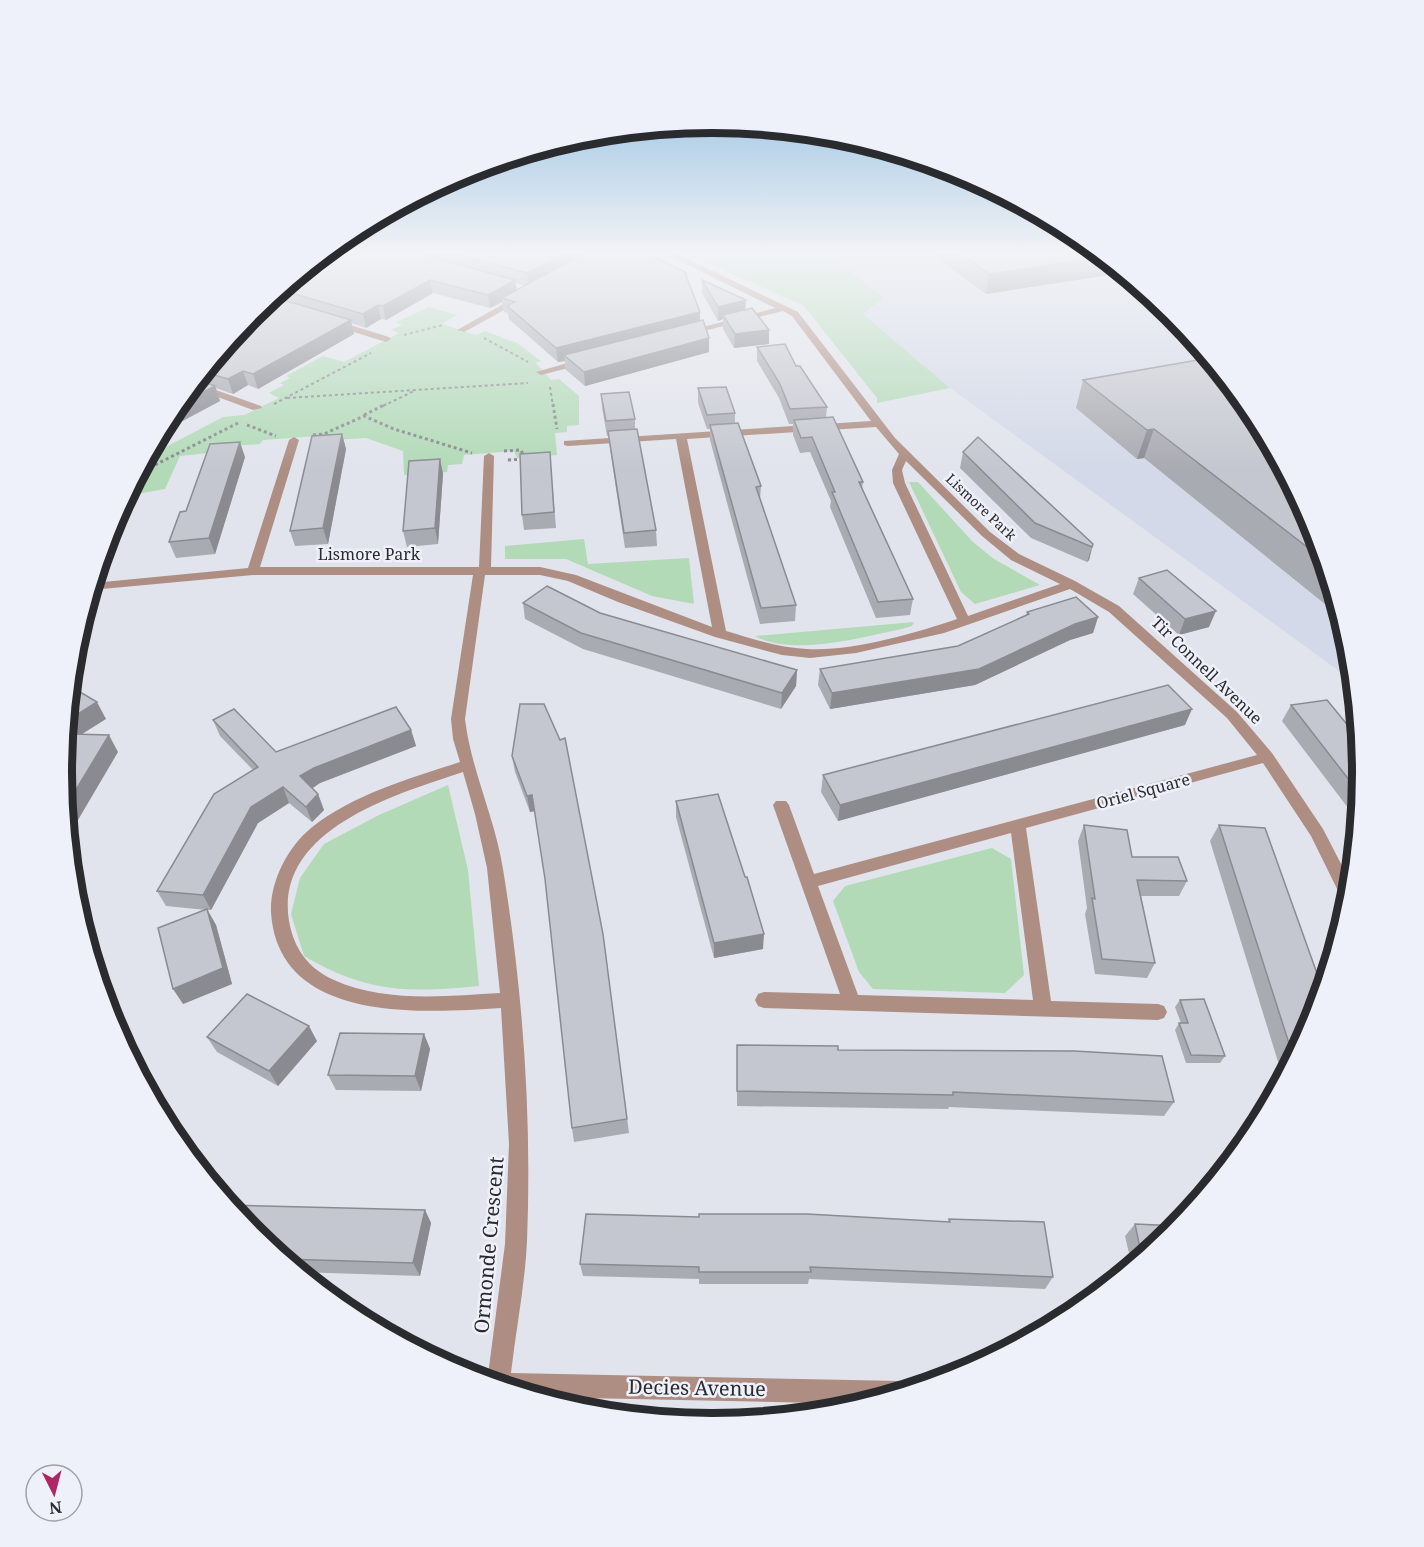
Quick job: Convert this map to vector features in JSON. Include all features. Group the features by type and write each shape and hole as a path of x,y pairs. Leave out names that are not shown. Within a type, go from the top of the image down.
{"street":[{"path":"338,324 391,339"},
{"path":"461,330 472,324"},
{"path":"675,337 724,324"},
{"name":"Lismore Park","path":"804,324 877,424 904,454 1008,553 1071,584"},
{"path":"542,372 597,358"},
{"path":"201,388 261,408"},
{"path":"568,443 877,424"},
{"path":"681,436 720,633"},
{"path":"253,571 294,440"},
{"path":"483,570 489,453"},
{"path":"904,454 897,470 899,483 963,621"},
{"name":"Ormonde Crescent","path":"483,570 458,707 460,739 490,841 510,1000 518,1110 519,1188 516,1244 498,1377"},
{"name":"Lismore Park","path":"101,586 253,571 540,571 562,575 720,633 782,651 824,654 925,634 1071,584"},
{"name":"Tir Connell Avenue","path":"1071,584 1114,609 1233,715 1267,757 1317,833 1343,883"},
{"name":"Oriel Square","path":"811,881 1267,757"},
{"path":"468,765 380,798 330,823 313,835 302,848 285,879 279,909 281,927 286,945 306,972 328,985 353,994 408,1003 510,1000"},
{"path":"782,805 811,881 852,1002"},
{"path":"1018,825 1042,1008"},
{"path":"764,1000 1158,1012"},
{"name":"Decies Avenue","path":"521,1385 876,1392"}],"path":[{"path":"391,339 440,324"},
{"path":"442,324 488,340 542,372 549,382 559,444 568,443"},
{"path":"261,408 285,398 378,349"},
{"path":"285,398 549,382"},
{"path":"308,435 324,434 418,389"},
{"path":"364,416 394,429 467,453 521,450 525,459"},
{"path":"150,467 248,417"},
{"path":"240,422 270,436 279,436"}],"shaded area":[{"path":"875,324 1168,324 1220,384 1266,453 1286,490 1318,568 1330,608 1344,675 950,388"}],"green space":[{"path":"400,324 443,324 476,335 485,331 517,343 541,361 536,363 551,380 559,379 579,396 579,425 567,426 567,432 555,433 557,455 517,458 514,451 464,455 462,464 448,465 447,472 404,475 403,451 366,438 316,441 317,436 263,440 260,444 218,447 208,453 180,456 165,489 136,494 160,450 223,417 244,415 279,398 269,393 284,385 280,383 290,378 286,376 323,356 344,362 399,333 391,330 402,325"},
{"path":"818,324 875,324 950,388 877,403 877,398"},
{"path":"909,482 918,482 973,542 994,559 1040,585 975,604 961,592"},
{"path":"584,539 588,564 689,558 694,604 652,596 566,559 505,559 505,546"},
{"path":"914,622 912,626 902,629 808,645 771,642 755,636"},
{"path":"448,785 468,870 479,986 431,989 389,988 348,977 304,956 291,914 300,878 324,844 379,815"},
{"path":"992,848 1011,859 1024,975 1005,993 873,989 859,972 833,901 845,886"}],"building":[{"path":"256,324 343,324 253,374 243,371 228,379 212,374"},
{"path":"528,324 651,324 556,348"},
{"path":"686,324 704,324 709,338 584,372 564,355"},
{"path":"729,324 765,324 769,330 735,334"},
{"path":"785,344 796,366 800,366 827,407 790,409 780,384 757,347"},
{"path":"1199,360 1220,384 1266,453 1286,490 1311,550 1154,429 1147,430 1083,380"},
{"path":"205,383 215,386 195,396"},
{"path":"726,387 735,413 707,415 698,388"},
{"path":"629,392 635,419 606,421 601,394"},
{"path":"833,417 863,482 859,482 913,599 878,602 832,492 835,492 812,437 801,438 794,420"},
{"path":"738,423 761,486 756,487 796,605 761,608 710,425"},
{"path":"637,429 656,530 624,533 608,431"},
{"path":"342,434 323,528 290,531 312,436"},
{"path":"978,437 1093,544 1092,547 1035,523 963,452"},
{"path":"240,442 209,538 169,542 180,512 186,511 210,444"},
{"path":"550,452 554,512 522,515 520,454"},
{"path":"440,459 435,528 403,531 409,461"},
{"path":"1167,570 1216,611 1185,619 1139,578"},
{"path":"547,586 600,613 797,670 782,693 581,633 523,603"},
{"path":"1076,597 1098,617 1075,624 979,669 832,693 820,669 958,646 1029,614 1027,612"},
{"path":"1168,685 1192,709 840,805 823,775"},
{"path":"77,690 97,702 74,716"},
{"path":"1327,700 1351,729 1352,783 1291,705"},
{"path":"520,704 544,704 560,740 565,738 603,934 627,1119 572,1128 545,879 532,795 527,796 512,756"},
{"path":"396,707 411,730 314,768 300,776 318,794 306,807 283,787 251,807 203,895 157,891 214,794 258,767 213,720 234,709 276,752"},
{"path":"73,734 109,735 73,795"},
{"path":"718,794 764,934 714,943 676,801"},
{"path":"1084,825 1127,830 1132,857 1178,857 1187,881 1137,880 1155,963 1102,959"},
{"path":"1219,825 1265,828 1318,977 1290,1047"},
{"path":"207,909 223,968 173,989 158,928"},
{"path":"247,994 309,1026 269,1071 207,1037"},
{"path":"1204,999 1225,1056 1191,1055 1179,1023 1188,1023 1180,1000"},
{"path":"340,1033 424,1034 415,1076 328,1075"},
{"path":"737,1045 838,1046 838,1050 1074,1051 1162,1056 1174,1102 953,1092 953,1095 737,1091"},
{"path":"240,1205 425,1210 413,1263 295,1259"},
{"path":"586,1214 699,1217 699,1214 807,1214 950,1222 949,1219 1044,1222 1053,1277 810,1267 811,1272 699,1272 699,1267 580,1264"},
{"path":"1135,1224 1166,1225 1165,1226 1140,1249"}]}
